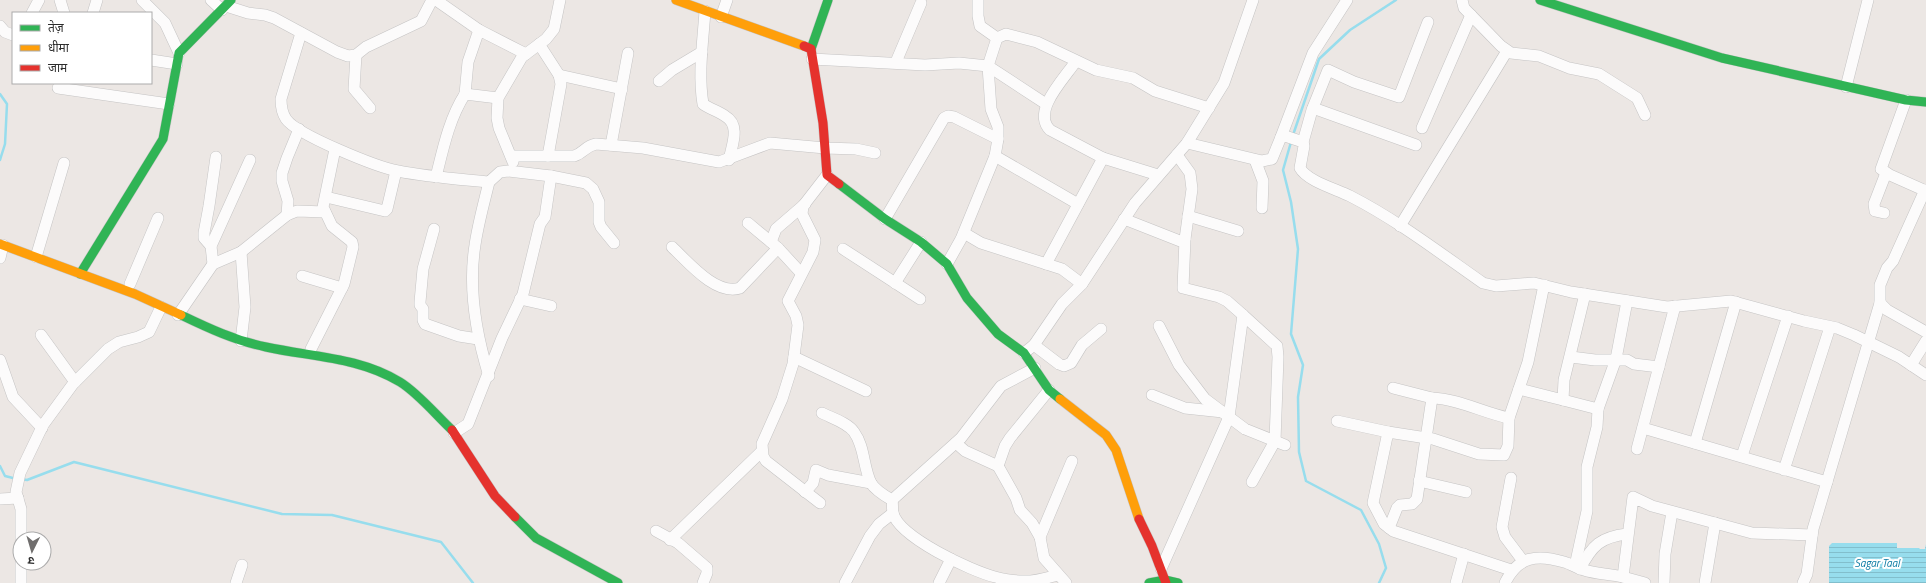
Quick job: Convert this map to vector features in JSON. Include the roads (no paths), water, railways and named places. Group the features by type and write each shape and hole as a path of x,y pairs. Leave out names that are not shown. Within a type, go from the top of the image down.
{"street":[{"path":"33,12 39,0"},
{"path":"60,0 64,12"},
{"path":"93,12 97,0"},
{"path":"82,271 163,140 179,52 165,23 142,0"},
{"path":"211,0 248,14 265,15 274,18 337,52 348,56 356,54 366,47 421,21 432,0"},
{"path":"436,0 479,30 526,54"},
{"path":"518,172 497,118 498,98 522,57 546,39 554,29 560,0"},
{"path":"676,0 722,17 811,54 925,65 959,63 988,66 1046,104"},
{"path":"722,17 727,0"},
{"path":"672,247 712,284 722,288 734,290 740,288 774,245 776,229 805,204 827,175 823,123 811,54 828,0"},
{"path":"978,0 978,16 980,26 998,38"},
{"path":"1024,353 1034,345 1062,304 1082,284 1135,203 1187,143 1224,83 1253,0"},
{"path":"1293,139 1313,53 1347,0"},
{"path":"1462,0 1464,8 1507,51 1511,53 1539,56 1569,68 1599,74 1637,98 1645,115"},
{"path":"1540,0 1722,58 1846,88 1906,100 1926,102"},
{"path":"1846,88 1868,0"},
{"path":"896,62 921,3"},
{"path":"179,52 227,5"},
{"path":"705,11 702,52 703,104 726,116 732,122 735,129 729,160"},
{"path":"1422,128 1471,15"},
{"path":"1187,143 1255,160 1268,161 1272,159 1293,139 1313,108 1328,70 1354,82 1400,97 1428,22"},
{"path":"0,26 5,32 12,35"},
{"path":"436,176 444,142 458,104 465,94 468,62 479,30"},
{"path":"301,33 281,99 281,109 286,120 335,149 396,171 489,182"},
{"path":"946,264 964,233 995,156 998,140 998,127 990,103 988,66 998,38 1006,34 1037,42 1102,72 1133,78 1154,91 1209,108"},
{"path":"539,44 559,75 561,84 548,156"},
{"path":"1400,226 1507,51"},
{"path":"659,82 672,70 702,52"},
{"path":"611,145 628,53"},
{"path":"356,54 354,89 370,108"},
{"path":"152,60 177,64"},
{"path":"1076,61 1046,104 1044,113 1045,125 1050,130 1103,158 1158,175"},
{"path":"559,75 622,89"},
{"path":"58,88 169,104"},
{"path":"465,94 498,98"},
{"path":"1803,583 1807,574 1812,534 1880,303 1880,286 1925,190 1886,173 1882,169 1906,100"},
{"path":"1313,108 1416,145"},
{"path":"885,220 944,118 948,116 954,117 998,140"},
{"path":"287,215 288,201 282,181 282,174 286,158 299,129"},
{"path":"1293,139 1304,146 1300,168 1302,172 1351,196 1400,226 1483,283 1496,286 1534,283 1586,294 1667,307 1730,301 1736,302 1830,327 1869,341 1912,365 1926,375"},
{"path":"511,156 574,156 580,154 588,145 596,144 643,148 719,162 729,160 770,143 856,149 875,153"},
{"path":"312,349 342,288 353,247 352,242 332,226 323,207 335,149"},
{"path":"1177,155 1190,173 1192,190 1185,239 1183,288 1219,297 1227,301 1277,346 1280,443 1252,482"},
{"path":"995,156 1078,204"},
{"path":"211,246 204,238 204,233 210,206 216,157"},
{"path":"1046,264 1103,158"},
{"path":"212,264 211,246 250,160"},
{"path":"1255,160 1262,181 1262,208"},
{"path":"33,253 64,163"},
{"path":"326,197 385,211 396,171"},
{"path":"489,376 478,339 473,291 473,267 475,245 489,182 500,172 508,171 581,181 593,189 599,202 599,222 614,243"},
{"path":"1884,213 1875,211 1874,204 1886,173"},
{"path":"827,175 885,220 921,242 946,264 967,298 998,334 1024,353 1049,390 1106,435 1116,450 1142,528 1152,546 1164,577"},
{"path":"456,432 468,424 489,376 502,338 523,294 540,224 545,217 551,176"},
{"path":"805,204 802,214 815,240 813,252 788,301 796,316 798,324 794,357 782,399 762,444 762,451 766,461 820,503"},
{"path":"180,313 212,264 241,252 287,215 297,211 325,212"},
{"path":"1188,216 1238,231"},
{"path":"130,284 158,218"},
{"path":"1124,219 1180,241 1185,239"},
{"path":"748,223 774,245 801,273"},
{"path":"434,229 423,269 420,305 424,309 423,320 425,324 459,336 478,339"},
{"path":"964,233 981,243 1062,269 1082,284"},
{"path":"895,283 921,242"},
{"path":"0,258 2,244 33,253 82,271 161,307 180,313"},
{"path":"843,249 920,299"},
{"path":"241,252 245,307 241,338"},
{"path":"82,271 130,284 218,333 346,355 377,365 404,378 431,402 456,432 499,493 539,534 630,583"},
{"path":"302,276 342,288"},
{"path":"1337,421 1388,432 1425,437 1479,454 1504,455 1508,446 1509,418 1528,362 1544,285"},
{"path":"1563,400 1564,380 1586,294"},
{"path":"520,299 552,306"},
{"path":"1578,568 1587,511 1588,467 1597,427 1598,409 1616,359 1627,301"},
{"path":"1696,443 1736,302"},
{"path":"1880,303 1887,310 1926,332"},
{"path":"1637,450 1675,306"},
{"path":"21,531 21,509 17,495 20,472 42,428 76,382 108,349 119,342 138,337 149,332 161,307"},
{"path":"1164,577 1226,414 1243,315"},
{"path":"1742,456 1788,316"},
{"path":"1159,326 1179,365 1205,398 1245,429 1280,443"},
{"path":"1784,470 1830,327"},
{"path":"1034,345 1059,364 1064,366 1071,363 1082,345 1101,329"},
{"path":"41,335 76,382"},
{"path":"241,338 265,348 345,360 375,370 401,383 456,432 495,496 536,538 618,583"},
{"path":"1912,365 1926,341"},
{"path":"794,357 866,391"},
{"path":"1571,357 1595,360 1616,359 1659,367"},
{"path":"0,360 13,397 42,428"},
{"path":"892,500 956,443 1001,386 1035,368"},
{"path":"1392,388 1482,409 1495,415 1509,418"},
{"path":"1519,389 1598,409"},
{"path":"998,466 1005,446 1010,438 1049,390"},
{"path":"1152,395 1185,408 1226,414"},
{"path":"1389,528 1397,508 1400,505 1415,502 1432,398"},
{"path":"822,413 839,421 854,431 864,452 871,483 892,500"},
{"path":"1643,428 1827,482"},
{"path":"1388,432 1373,503 1384,524 1393,531 1511,570"},
{"path":"956,443 965,451 998,466 1016,498 1020,510 1032,523 1040,537 1044,558 1062,579"},
{"path":"670,540 762,451"},
{"path":"1040,537 1072,461"},
{"path":"805,492 813,483 816,470 828,475 871,483"},
{"path":"1511,478 1502,526 1505,537 1523,561"},
{"path":"1419,481 1466,492"},
{"path":"0,499 17,495"},
{"path":"1623,577 1627,534 1633,498 1672,512 1752,533 1812,534"},
{"path":"892,500 893,513 898,522 929,547 951,559 994,577 1033,582 1062,579"},
{"path":"1664,583 1665,554 1672,512"},
{"path":"845,583 870,536 879,524 893,513"},
{"path":"1705,583 1715,523"},
{"path":"656,531 678,543 707,568 707,573 703,583"},
{"path":"1578,568 1589,552 1601,541 1627,534"},
{"path":"1456,583 1464,554"},
{"path":"1505,583 1511,570 1523,561 1535,557 1564,562 1578,568 1645,583"},
{"path":"939,583 951,559"},
{"path":"236,583 242,566"},
{"path":"21,571 21,583"},
{"path":"1149,583 1164,577 1178,583"}],"water":[{"name":"Sagar Taal","path":"1832,543 1897,543 1897,548 1920,549 1925,549 1926,544 1926,583 1829,583 1829,546"}],"waterway":[{"path":"1293,135 1319,59 1350,30 1396,0"},
{"path":"0,94 7,104 5,144 0,160"},
{"path":"1291,142 1283,170 1291,202 1298,249 1291,334 1303,365 1298,397 1299,452 1306,481 1361,510 1379,544 1386,568 1379,583"},
{"path":"21,479 27,480 74,462 282,514 332,515 441,542 473,583"},
{"path":"0,466 5,476 17,479"}]}
